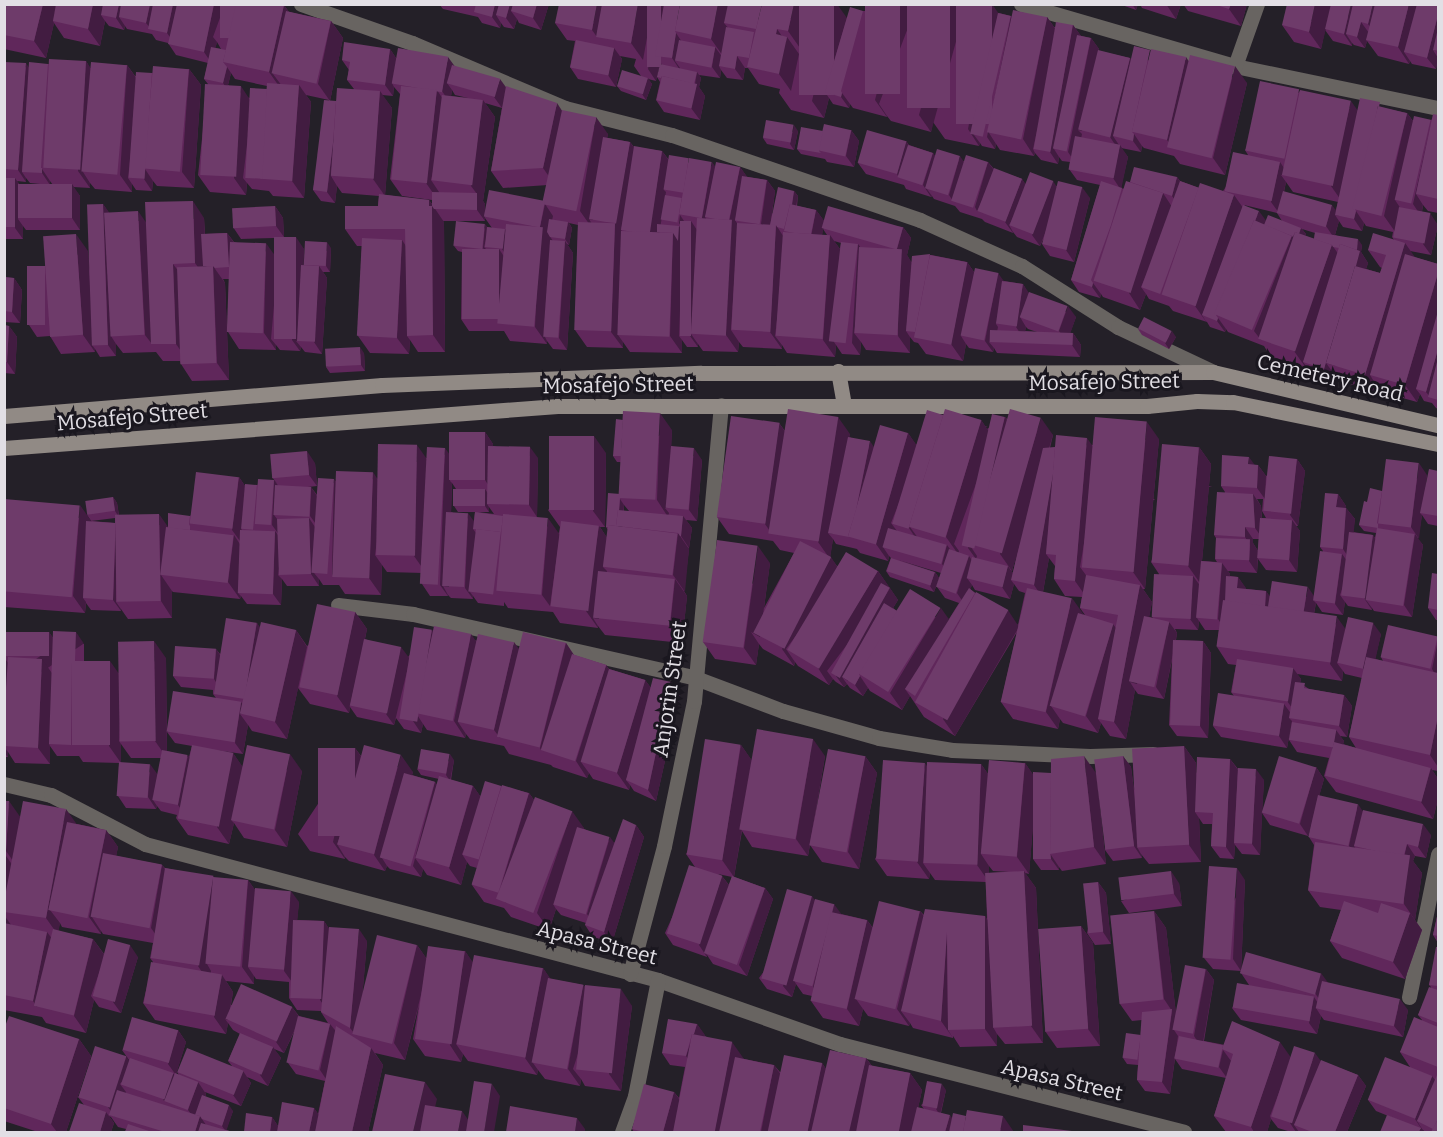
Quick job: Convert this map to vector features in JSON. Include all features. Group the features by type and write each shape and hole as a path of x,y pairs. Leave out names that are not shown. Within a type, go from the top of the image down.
{"main road":[{"name":"Mosafejo Street","path":"4,416 382,385 838,371 1212,372"},
{"path":"838,371 844,405"},
{"name":"Cemetery Road","path":"1212,372 1438,426"},
{"name":"Mosafejo Street","path":"4,448 557,406 1147,406 1233,402"},
{"name":"Cemetery Road","path":"1233,402 1438,444"}],"street":[{"path":"301,4 412,43 565,108 672,135 920,220 1022,266 1118,327 1212,372"},
{"path":"1021,4 1235,66 1438,108"},
{"path":"1235,66 1257,4"},
{"name":"Anjorin Street","path":"630,974 675,798 694,701 693,677 713,515 721,405"},
{"path":"338,605 413,614 693,677 783,711 879,738 952,750 1022,754 1161,754"},
{"name":"Apasa Street","path":"4,784 51,795 145,844 658,980 840,1044 1184,1132"},
{"path":"1410,997 1438,854"},
{"path":"622,1132 635,1096 658,980"}],"building":[{"path":"4,4 43,4 34,41 4,35"},
{"path":"56,4 93,4 88,29 53,21"},
{"path":"103,4 119,4 116,18 101,15"},
{"path":"121,4 150,4 146,23 119,17"},
{"path":"153,4 173,4 167,33 148,29"},
{"path":"177,4 214,4 204,52 168,44"},
{"path":"220,4 236,4 236,38 220,38"},
{"path":"236,4 284,5 269,72 223,62"},
{"path":"476,4 495,4 492,17 474,12"},
{"path":"499,4 510,4 506,18 496,15"},
{"path":"513,4 537,4 533,18 511,11"},
{"path":"559,4 597,4 592,30 555,23"},
{"path":"602,4 638,4 631,43 596,37"},
{"path":"647,4 661,4 661,67 647,67"},
{"path":"664,4 680,4 672,58 655,56"},
{"path":"680,4 718,4 711,39 675,31"},
{"path":"728,4 762,4 756,29 724,23"},
{"path":"762,4 794,4 788,31 777,29 776,34 787,37 779,74 747,67"},
{"path":"799,4 834,4 834,95 799,95"},
{"path":"865,4 900,4 900,94 865,94"},
{"path":"907,4 950,4 950,108 907,108"},
{"path":"956,4 992,4 992,124 956,124"},
{"path":"1213,4 1231,4 1229,9"},
{"path":"1287,4 1315,4 1309,32 1282,25"},
{"path":"1331,4 1351,4 1344,34 1325,29"},
{"path":"1353,4 1373,4 1368,24 1361,22 1357,37 1346,34"},
{"path":"1375,4 1409,4 1398,47 1366,40"},
{"path":"1417,4 1438,4 1438,15 1427,58 1404,52"},
{"path":"850,7 863,11 841,97 825,92"},
{"path":"1013,10 1047,17 1021,140 987,132"},
{"path":"286,11 331,21 316,84 272,73"},
{"path":"998,13 1011,16 983,137 970,134"},
{"path":"1056,22 1073,25 1050,152 1034,149"},
{"path":"726,27 754,32 749,58 737,56 735,69 719,66"},
{"path":"1438,28 1438,51 1433,50"},
{"path":"1077,35 1091,38 1067,151 1053,148"},
{"path":"576,40 614,48 608,75 570,67"},
{"path":"679,40 715,47 711,68 675,61"},
{"path":"344,42 390,49 385,85 347,80 350,62 342,60"},
{"path":"1134,46 1150,50 1132,132 1133,141 1113,136"},
{"path":"211,47 226,50 223,62 227,67 223,83 204,79"},
{"path":"398,48 448,57 442,92 392,83"},
{"path":"1151,49 1186,57 1167,140 1132,132"},
{"path":"1098,50 1130,58 1110,138 1078,130"},
{"path":"1190,55 1235,66 1212,158 1167,147"},
{"path":"49,59 86,61 80,170 43,168"},
{"path":"4,62 26,63 18,170 4,169"},
{"path":"29,62 48,64 42,173 22,172"},
{"path":"91,62 127,65 117,175 81,172"},
{"path":"660,64 697,72 694,84 662,76 657,77"},
{"path":"452,65 500,79 495,97 447,83"},
{"path":"153,66 189,69 180,172 144,169"},
{"path":"622,70 648,78 643,94 617,86"},
{"path":"136,72 152,73 145,179 129,178"},
{"path":"662,76 697,84 691,108 656,100"},
{"path":"1260,81 1299,89 1284,159 1245,150"},
{"path":"267,83 299,85 292,181 260,179"},
{"path":"205,84 241,86 236,177 200,175"},
{"path":"401,86 437,90 427,183 391,179"},
{"path":"506,86 557,103 543,168 491,171"},
{"path":"250,88 267,89 262,179 245,178"},
{"path":"337,88 380,91 374,179 331,176"},
{"path":"1300,90 1351,101 1333,186 1282,175"},
{"path":"442,95 483,100 472,185 432,180"},
{"path":"1360,98 1380,102 1354,219 1335,215"},
{"path":"324,100 336,101 327,192 313,190"},
{"path":"1378,106 1407,113 1381,216 1352,209"},
{"path":"562,110 596,117 576,211 542,204"},
{"path":"1433,114 1438,115 1438,199 1416,194"},
{"path":"1414,116 1431,120 1411,204 1395,200"},
{"path":"766,120 794,125 790,143 763,138"},
{"path":"824,124 851,130 845,157 818,150"},
{"path":"801,127 823,131 819,151 821,153 797,149"},
{"path":"867,130 906,141 897,174 858,163"},
{"path":"1075,136 1120,145 1114,178 1069,169"},
{"path":"603,137 630,142 616,224 589,219"},
{"path":"908,145 933,153 922,185 897,177"},
{"path":"634,146 662,151 650,232 621,230"},
{"path":"937,149 960,156 948,195 925,188"},
{"path":"1233,152 1280,162 1272,201 1225,191"},
{"path":"669,155 689,158 683,193 664,190"},
{"path":"966,155 988,162 973,208 951,201"},
{"path":"689,158 712,162 702,218 679,214"},
{"path":"716,162 740,167 729,220 705,217"},
{"path":"1134,167 1177,177 1172,196 1130,182"},
{"path":"994,168 1022,179 1006,222 978,211"},
{"path":"1030,172 1053,181 1033,234 1010,225"},
{"path":"742,176 767,180 760,224 735,220"},
{"path":"4,178 15,178 15,227 4,227"},
{"path":"1058,181 1082,187 1067,250 1042,244"},
{"path":"1101,181 1122,188 1091,280 1092,287 1071,280"},
{"path":"1126,181 1163,193 1131,293 1094,281"},
{"path":"1180,181 1199,188 1160,294 1141,287"},
{"path":"1200,183 1234,195 1196,306 1162,295"},
{"path":"18,184 72,184 72,218 18,218"},
{"path":"778,187 794,191 784,229 770,225"},
{"path":"489,190 545,201 540,227 484,217"},
{"path":"1283,191 1332,205 1326,227 1277,213"},
{"path":"432,192 477,193 477,210 434,209"},
{"path":"379,194 429,200 429,206 378,206"},
{"path":"665,195 682,198 677,223 661,220"},
{"path":"193,201 195,263 173,264 176,344 151,344 145,202"},
{"path":"103,204 108,345 92,345 87,205"},
{"path":"790,204 816,210 811,234 784,231"},
{"path":"1243,205 1259,211 1216,315 1217,321 1202,315"},
{"path":"275,206 276,226 233,228 232,208"},
{"path":"345,206 432,206 433,335 407,336 405,229 345,229"},
{"path":"828,206 903,227 897,250 822,228"},
{"path":"1399,207 1430,213 1424,244 1393,237"},
{"path":"138,211 144,335 111,337 104,213"},
{"path":"1268,215 1301,228 1299,234 1295,232 1293,237 1264,225"},
{"path":"697,218 732,220 726,336 691,334"},
{"path":"549,219 568,222 565,239 550,237 547,232"},
{"path":"1254,220 1292,236 1252,330 1214,314"},
{"path":"456,221 485,224 482,249 453,246"},
{"path":"680,221 691,221 691,336 680,336"},
{"path":"578,222 615,223 611,331 574,330"},
{"path":"737,223 776,225 770,332 731,330"},
{"path":"506,224 543,227 534,327 497,324"},
{"path":"657,224 679,226 678,241 673,233 657,232"},
{"path":"487,227 505,229 503,249 485,247"},
{"path":"621,231 673,233 669,337 617,335"},
{"path":"783,232 830,235 823,339 776,336"},
{"path":"1295,232 1332,245 1295,352 1258,339"},
{"path":"1315,232 1358,239 1357,250 1340,244 1339,248 1333,247 1314,239"},
{"path":"227,233 229,267 203,266 201,234"},
{"path":"1373,233 1405,243 1365,375 1326,363 1355,266 1380,273 1386,255 1368,250"},
{"path":"76,234 83,335 50,337 43,236"},
{"path":"274,237 296,237 296,339 274,339"},
{"path":"362,238 402,240 397,338 357,336"},
{"path":"550,240 565,241 558,338 543,337"},
{"path":"305,241 327,242 326,266 304,265"},
{"path":"230,242 266,243 263,333 227,332"},
{"path":"841,242 858,244 846,343 829,341"},
{"path":"1340,244 1360,251 1324,369 1303,362"},
{"path":"859,247 902,249 897,335 854,333"},
{"path":"462,249 499,249 499,319 462,319"},
{"path":"930,254 915,332 906,331 912,256"},
{"path":"1405,254 1438,264 1438,273 1405,385 1370,375"},
{"path":"930,255 967,262 951,345 914,337"},
{"path":"301,265 319,266 315,342 297,341"},
{"path":"27,266 45,266 45,325 27,325"},
{"path":"213,266 216,363 180,364 177,267"},
{"path":"975,268 998,273 984,340 961,335"},
{"path":"4,277 14,278 12,312 4,311"},
{"path":"1002,281 1023,284 1017,327 996,324"},
{"path":"1029,292 1068,306 1058,331 1020,317"},
{"path":"1438,311 1438,349 1426,392 1416,389"},
{"path":"1144,317 1172,331 1166,343 1138,329"},
{"path":"4,325 9,326 7,362 4,362"},
{"path":"990,330 1073,333 1073,345 990,342"},
{"path":"360,347 361,365 326,367 325,349"},
{"path":"1438,358 1438,400 1428,397"},
{"path":"788,409 838,417 819,541 768,533"},
{"path":"945,409 981,420 945,538 909,527"},
{"path":"1010,409 1041,418 1002,553 971,545"},
{"path":"927,410 943,415 908,529 892,524"},
{"path":"623,411 660,413 655,500 618,498"},
{"path":"992,414 1005,417 974,548 962,546"},
{"path":"731,416 780,423 765,524 717,517"},
{"path":"1095,417 1147,422 1134,572 1082,567"},
{"path":"616,419 623,420 621,456 613,456"},
{"path":"880,425 908,433 876,544 848,537"},
{"path":"449,432 485,432 485,480 449,480"},
{"path":"1056,435 1087,438 1075,581 1054,579 1056,555 1046,554"},
{"path":"549,436 594,436 594,510 549,510"},
{"path":"848,437 870,441 849,537 828,533"},
{"path":"378,444 417,445 415,556 376,555"},
{"path":"1162,444 1199,447 1188,566 1152,563"},
{"path":"488,446 530,447 529,505 487,504"},
{"path":"671,446 694,448 689,510 666,508"},
{"path":"427,447 445,448 438,585 420,584"},
{"path":"1055,447 1053,474 1034,585 1011,580 1043,448"},
{"path":"307,451 309,475 272,478 270,454"},
{"path":"1222,455 1249,457 1248,464 1258,465 1257,488 1221,486"},
{"path":"1269,456 1297,459 1291,514 1263,511"},
{"path":"1386,459 1419,463 1411,528 1378,524"},
{"path":"1429,469 1438,471 1438,516 1420,513"},
{"path":"336,471 373,472 369,578 332,577"},
{"path":"196,472 239,477 232,529 190,524"},
{"path":"318,478 334,479 327,574 311,573"},
{"path":"258,479 274,480 271,525 255,524"},
{"path":"245,484 257,485 253,530 241,529"},
{"path":"275,485 311,487 309,517 273,515"},
{"path":"1370,488 1382,491 1378,528 1359,525 1364,501 1367,502"},
{"path":"453,489 485,489 485,506 453,506"},
{"path":"1217,492 1253,494 1255,528 1245,527 1245,537 1214,535"},
{"path":"608,493 620,494 620,498 616,526 606,527"},
{"path":"1325,493 1338,494 1336,507 1346,508 1343,549 1320,547"},
{"path":"113,497 115,511 87,515 85,501"},
{"path":"4,499 80,506 72,597 4,591"},
{"path":"618,510 683,516 681,536 678,533 616,526"},
{"path":"446,512 468,513 464,587 442,586"},
{"path":"475,512 503,516 501,533 473,529"},
{"path":"168,513 190,516 190,530 168,528"},
{"path":"159,514 161,601 117,602 115,515"},
{"path":"503,514 548,518 541,595 496,591"},
{"path":"309,518 311,574 279,575 277,519"},
{"path":"1260,518 1292,520 1289,560 1257,558"},
{"path":"86,521 115,523 113,600 83,598"},
{"path":"561,521 599,526 588,611 551,606"},
{"path":"608,525 677,534 672,575 603,567"},
{"path":"166,527 233,535 228,583 160,575"},
{"path":"888,528 947,545 941,564 882,547"},
{"path":"1377,528 1415,534 1403,606 1366,600"},
{"path":"476,529 501,532 493,595 468,592"},
{"path":"240,530 275,531 273,594 238,593"},
{"path":"1349,532 1373,535 1365,598 1341,596"},
{"path":"1216,538 1250,539 1249,560 1215,559"},
{"path":"717,540 758,546 743,648 703,642"},
{"path":"800,541 831,557 784,649 753,633"},
{"path":"949,549 969,556 956,594 936,587"},
{"path":"1320,551 1342,554 1335,604 1313,601"},
{"path":"846,552 878,571 819,669 787,650"},
{"path":"972,557 1008,566 1003,587 967,578"},
{"path":"891,558 935,572 930,586 887,571"},
{"path":"1201,561 1222,563 1217,620 1196,618"},
{"path":"598,571 675,579 670,626 593,618"},
{"path":"1432,573 1438,574 1438,610 1428,608"},
{"path":"1154,574 1193,576 1191,619 1152,617"},
{"path":"1086,575 1140,585 1114,722 1098,719 1118,615 1080,608"},
{"path":"1226,576 1238,577 1237,588 1266,591 1265,607 1225,601"},
{"path":"1272,581 1308,587 1303,612 1268,607"},
{"path":"881,583 890,588 840,678 831,673"},
{"path":"969,588 975,593 915,696 905,689"},
{"path":"1027,588 1072,598 1046,712 1001,702"},
{"path":"910,589 941,608 888,692 858,673"},
{"path":"976,592 1008,610 947,720 915,702"},
{"path":"1223,600 1337,616 1330,663 1216,647"},
{"path":"884,603 897,611 859,674 855,685 842,677"},
{"path":"317,604 355,612 337,695 299,687"},
{"path":"1078,613 1113,624 1085,717 1050,706"},
{"path":"1144,616 1169,622 1154,687 1129,681"},
{"path":"1348,617 1373,623 1363,669 1337,663"},
{"path":"226,618 257,623 245,699 214,694"},
{"path":"261,622 296,630 275,722 240,714"},
{"path":"1388,625 1438,636 1430,669 1381,657"},
{"path":"434,626 471,634 453,721 415,713"},
{"path":"414,627 432,630 417,722 399,719"},
{"path":"53,631 76,632 75,661 72,661 71,745 49,744"},
{"path":"4,632 49,632 49,656 4,656"},
{"path":"523,632 566,643 540,747 497,737"},
{"path":"478,634 514,642 494,730 458,722"},
{"path":"364,639 401,647 387,713 350,706"},
{"path":"1173,640 1203,641 1200,726 1170,725"},
{"path":"154,641 156,741 120,742 118,642"},
{"path":"175,646 216,649 214,679 173,676"},
{"path":"572,654 606,665 575,761 541,750"},
{"path":"8,657 42,659 38,748 4,746"},
{"path":"1366,657 1438,673 1438,716 1430,755 1349,737"},
{"path":"1237,659 1293,668 1288,701 1232,693"},
{"path":"72,661 110,661 110,745 72,745"},
{"path":"609,669 645,680 617,773 581,762"},
{"path":"653,678 671,682 648,790 626,780"},
{"path":"1295,682 1305,683 1304,688 1344,695 1339,726 1289,718"},
{"path":"173,691 241,702 235,742 167,731"},
{"path":"1218,693 1284,703 1279,736 1213,726"},
{"path":"1292,722 1336,730 1333,748 1289,740"},
{"path":"757,729 813,739 795,839 739,829"},
{"path":"705,739 741,745 722,860 687,855"},
{"path":"1334,742 1431,768 1422,802 1325,776"},
{"path":"192,745 233,753 219,827 178,819"},
{"path":"247,745 290,754 274,829 231,820"},
{"path":"364,745 401,755 374,854 337,844"},
{"path":"1184,746 1189,845 1137,848 1132,749"},
{"path":"318,748 355,748 355,836 318,836"},
{"path":"421,749 450,754 446,774 418,769"},
{"path":"828,749 865,756 847,852 809,845"},
{"path":"162,750 188,755 178,805 152,800"},
{"path":"1084,756 1094,847 1050,854 1051,759"},
{"path":"1123,756 1134,846 1105,850 1094,760"},
{"path":"1279,756 1316,767 1299,824 1262,812"},
{"path":"1197,757 1230,759 1226,847 1211,846 1213,813 1195,812"},
{"path":"883,760 925,763 918,862 876,859"},
{"path":"989,760 1025,763 1017,857 981,854"},
{"path":"119,762 150,764 148,798 117,796"},
{"path":"927,762 981,764 977,865 923,863"},
{"path":"1238,768 1256,769 1252,844 1234,843"},
{"path":"1033,772 1051,773 1051,859 1033,859"},
{"path":"404,773 435,782 411,866 380,858"},
{"path":"439,776 473,786 449,867 416,858"},
{"path":"485,781 501,786 479,860 462,855"},
{"path":"502,785 529,793 498,893 472,884"},
{"path":"1318,795 1358,804 1348,846 1308,837"},
{"path":"535,797 572,811 533,913 496,899"},
{"path":"4,801 9,801 6,851 4,851"},
{"path":"23,801 66,809 46,918 4,912"},
{"path":"1363,810 1423,824 1418,847 1407,844 1404,855 1354,846"},
{"path":"623,819 636,825 604,932 585,925"},
{"path":"67,822 106,830 87,918 48,910"},
{"path":"577,827 610,837 586,914 553,904"},
{"path":"1315,842 1410,855 1403,904 1308,891"},
{"path":"103,853 162,864 149,928 91,917"},
{"path":"4,856 6,856 4,889"},
{"path":"689,865 722,876 700,944 667,933"},
{"path":"1209,866 1237,868 1231,960 1203,958"},
{"path":"165,868 213,876 199,966 151,958"},
{"path":"1024,871 1032,1026 993,1028 985,873"},
{"path":"1171,871 1174,894 1121,900 1118,877"},
{"path":"732,876 765,888 737,965 704,953"},
{"path":"213,877 248,880 240,967 205,964"},
{"path":"1098,882 1103,932 1088,933 1083,884"},
{"path":"255,888 291,891 284,970 248,967"},
{"path":"787,889 812,896 786,986 761,978"},
{"path":"815,899 834,904 812,986 793,981"},
{"path":"879,901 920,911 895,1009 855,999"},
{"path":"1344,901 1378,913 1381,903 1410,913 1393,962 1330,941"},
{"path":"925,909 985,916 985,1029 948,1030 947,932 941,1021 901,1011"},
{"path":"1154,911 1163,1000 1120,1004 1110,916"},
{"path":"831,912 867,920 847,1009 811,1001"},
{"path":"1438,912 1438,936 1433,935"},
{"path":"293,920 324,921 321,999 290,998"},
{"path":"4,923 47,932 33,1001 4,995"},
{"path":"1081,926 1088,1029 1045,1032 1038,929"},
{"path":"329,927 359,929 350,1028 321,1012"},
{"path":"53,929 93,939 74,1016 34,1006"},
{"path":"377,935 417,945 392,1044 352,1034"},
{"path":"108,939 130,945 115,1002 93,996"},
{"path":"428,946 465,951 452,1044 415,1039"},
{"path":"1436,947 1438,947 1438,986 1429,985"},
{"path":"1246,952 1321,973 1315,995 1240,973"},
{"path":"474,955 543,968 525,1058 457,1044"},
{"path":"151,962 222,975 215,1016 144,1003"},
{"path":"1185,965 1206,969 1193,1034 1172,1030"},
{"path":"548,978 583,985 567,1069 532,1062"},
{"path":"1322,981 1400,999 1394,1026 1316,1008"},
{"path":"1237,983 1314,997 1309,1021 1233,1008"},
{"path":"241,984 292,1007 277,1041 226,1019"},
{"path":"585,985 621,989 612,1073 576,1070"},
{"path":"1429,987 1438,990 1438,1023 1418,1015"},
{"path":"1172,1009 1162,1082 1137,1080 1142,1012"},
{"path":"9,1016 79,1039 51,1124 4,1108 4,1029"},
{"path":"298,1016 330,1024 318,1071 286,1063"},
{"path":"132,1017 178,1030 169,1063 123,1050"},
{"path":"1414,1017 1438,1027 1438,1067 1400,1052"},
{"path":"668,1019 697,1024 686,1056 662,1053"},
{"path":"1232,1021 1280,1042 1251,1127 1214,1116 1233,1054 1222,1049"},
{"path":"336,1026 371,1048 352,1132 315,1132"},
{"path":"240,1033 273,1047 261,1075 228,1061"},
{"path":"1126,1033 1141,1035 1137,1060 1123,1058"},
{"path":"692,1034 732,1042 715,1132 673,1132"},
{"path":"1179,1036 1223,1045 1218,1068 1174,1058"},
{"path":"95,1046 126,1056 110,1108 78,1097"},
{"path":"1294,1046 1315,1053 1292,1123 1271,1116"},
{"path":"187,1048 244,1071 234,1095 177,1072"},
{"path":"830,1050 866,1058 849,1132 811,1132"},
{"path":"784,1055 822,1063 808,1132 768,1132"},
{"path":"735,1057 774,1065 760,1132 719,1131"},
{"path":"1385,1057 1432,1076 1415,1119 1368,1100"},
{"path":"130,1058 173,1073 164,1099 121,1084"},
{"path":"1321,1060 1358,1075 1335,1132 1312,1132 1294,1125"},
{"path":"869,1065 910,1073 899,1132 856,1132"},
{"path":"175,1073 198,1082 188,1110 164,1101"},
{"path":"385,1074 425,1082 413,1132 372,1132"},
{"path":"1437,1075 1438,1119 1433,1129 1417,1121"},
{"path":"474,1081 492,1084 484,1132 466,1132"},
{"path":"927,1081 942,1084 937,1108 922,1106"},
{"path":"644,1084 674,1092 663,1132 644,1132 632,1129"},
{"path":"117,1090 200,1116 195,1132 165,1132 109,1115"},
{"path":"202,1095 229,1105 222,1126 195,1115"},
{"path":"282,1102 314,1108 309,1132 277,1132"},
{"path":"79,1103 106,1112 100,1132 69,1132"},
{"path":"425,1105 462,1111 458,1132 420,1132"},
{"path":"510,1106 577,1118 575,1132 506,1132"},
{"path":"917,1107 950,1115 945,1132 911,1132"},
{"path":"967,1110 1003,1116 1000,1132 963,1132"},
{"path":"246,1113 272,1117 270,1132 244,1132"},
{"path":"953,1113 966,1116 963,1132 949,1132"},
{"path":"1387,1115 1421,1128 1419,1132 1380,1132"},
{"path":"1438,1119 1438,1132 1431,1132"},
{"path":"201,1123 233,1132 198,1132"},
{"path":"128,1124 152,1132 125,1132"},
{"path":"1023,1125 1072,1131 1072,1132 1023,1132"}]}
